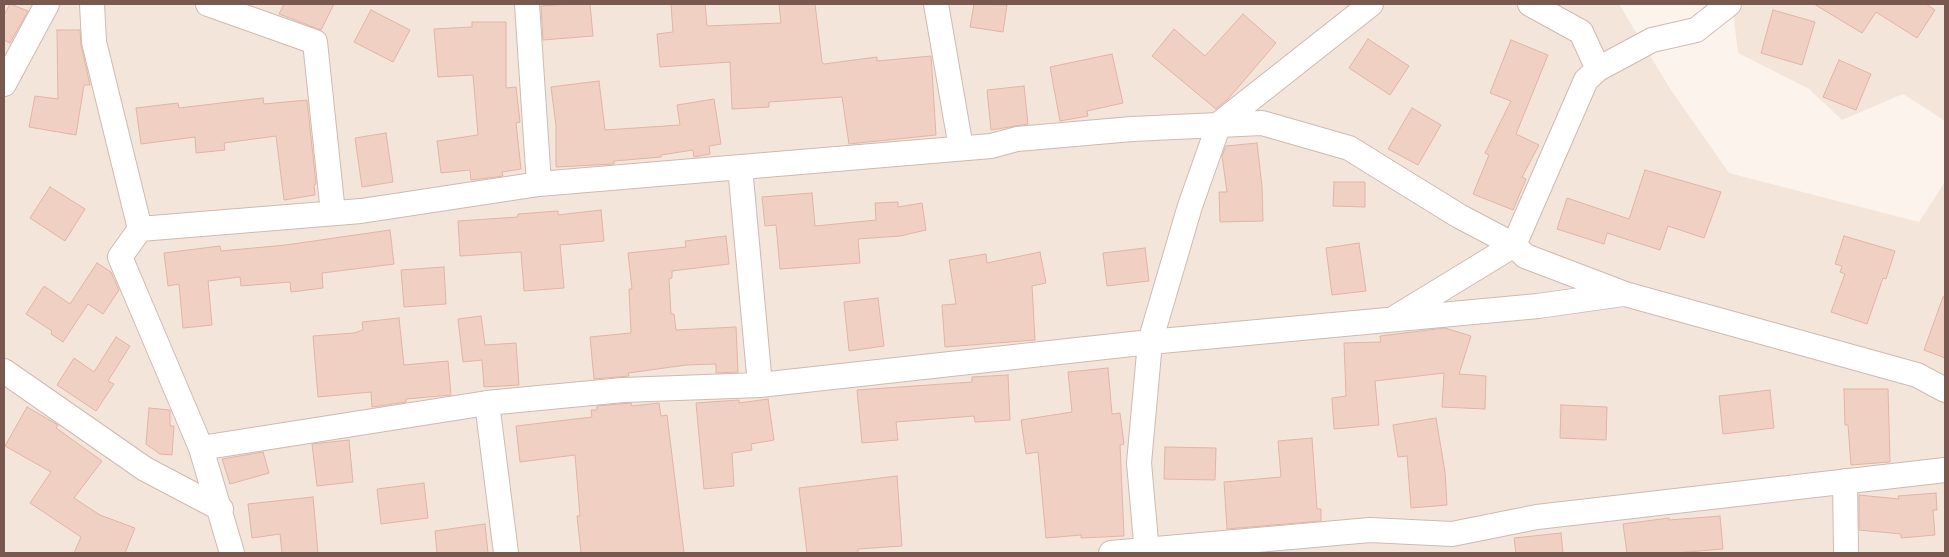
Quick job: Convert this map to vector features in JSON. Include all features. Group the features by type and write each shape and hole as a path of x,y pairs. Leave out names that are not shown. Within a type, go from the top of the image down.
{"street":[{"path":"5,78 47,4"},
{"path":"92,4 94,42 140,229 120,257 201,448 207,474 221,509 232,553"},
{"path":"208,4 315,42 333,213"},
{"path":"527,4 539,184"},
{"path":"936,4 961,148"},
{"path":"1146,552 1139,464 1150,342 1190,206 1219,124 1302,61 1371,4"},
{"path":"1530,4 1581,32 1598,69"},
{"path":"1392,320 1514,245 1586,80 1598,69 1652,40 1696,30 1729,4"},
{"path":"140,229 333,213 490,193 539,184 991,146 1016,139 1219,124 1262,123 1349,148 1459,216 1514,245 1525,256 1625,294 1917,375 1945,390"},
{"path":"740,167 760,385"},
{"path":"201,448 487,403 623,390 760,385 1150,342 1538,306 1625,294"},
{"path":"4,371 145,469 221,509"},
{"path":"487,403 506,553"},
{"path":"1111,553 1146,552 1370,530 1452,534 1537,517 1945,470"},
{"path":"1845,481 1846,553"}],"shaded area":[{"path":"4,4 1619,4 1669,87 1729,173 1919,222 1944,183 1945,144 1945,553 4,553"},
{"path":"1732,4 1945,4 1945,121 1903,94 1842,120 1809,89 1738,53"}],"building":[{"path":"10,4 28,11 10,43 4,40 4,15"},
{"path":"284,4 334,4 321,30 279,14"},
{"path":"590,4 593,36 543,40 541,6"},
{"path":"671,4 705,4 707,26 781,23 779,4 815,4 822,62 824,64 877,57 877,61 931,56 936,135 849,144 842,97 769,102 769,107 732,109 730,62 660,67 657,34 673,32"},
{"path":"974,4 1007,5 1003,32 970,27"},
{"path":"1814,4 1926,4 1935,10 1917,38 1876,12 1862,33"},
{"path":"371,10 410,30 393,62 354,42"},
{"path":"1773,10 1815,22 1802,65 1761,53"},
{"path":"1243,14 1276,43 1228,99 1216,109 1152,56 1174,29 1205,56"},
{"path":"472,22 506,22 506,88 516,87 520,122 516,123 521,169 502,172 503,176 471,180 470,170 441,173 437,141 478,135 473,75 438,77 434,29 472,27"},
{"path":"57,30 80,30 81,45 90,85 84,85 76,135 29,127 35,96 58,99"},
{"path":"1368,39 1409,66 1390,95 1349,68"},
{"path":"1511,40 1548,55 1516,134 1539,145 1522,177 1526,179 1513,210 1473,194 1489,155 1485,153 1511,101 1490,93"},
{"path":"1112,54 1123,103 1087,111 1088,116 1060,121 1050,67"},
{"path":"1839,60 1871,74 1856,110 1823,97"},
{"path":"599,81 605,130 680,125 677,105 714,99 721,144 709,146 710,154 694,157 693,150 661,155 661,157 614,161 614,164 556,167 556,126 551,87"},
{"path":"1024,86 1028,124 991,130 987,90"},
{"path":"263,98 264,104 307,100 316,184 314,185 315,195 284,200 276,136 224,143 225,150 196,153 195,137 141,144 136,108 178,103 179,108"},
{"path":"1412,108 1441,125 1418,165 1388,149"},
{"path":"386,133 393,182 362,187 355,138"},
{"path":"1257,143 1262,186 1263,221 1220,222 1219,192 1227,192 1222,156 1226,146"},
{"path":"1645,170 1721,192 1704,238 1668,226 1660,250 1607,233 1604,244 1557,229 1567,198 1629,219"},
{"path":"1334,182 1365,182 1365,207 1333,206"},
{"path":"50,187 85,209 65,241 30,218"},
{"path":"812,193 815,226 876,220 875,203 898,202 898,207 922,203 926,230 900,236 858,239 860,263 780,269 776,225 765,226 762,197"},
{"path":"601,210 604,241 560,245 564,288 524,291 521,252 460,256 458,221 518,217 518,214 558,211 558,215"},
{"path":"390,230 394,264 322,273 323,288 291,292 290,282 241,286 240,277 208,281 212,325 183,328 179,284 168,286 164,253 220,246 221,251 286,245"},
{"path":"726,236 729,264 672,271 672,278 669,279 671,314 674,314 676,330 736,327 738,372 716,373 716,364 686,365 628,373 629,376 594,379 590,337 631,333 629,289 632,289 628,253 686,247 685,241"},
{"path":"1844,236 1895,251 1886,279 1883,278 1867,324 1831,312 1845,274 1840,272 1842,266 1835,264"},
{"path":"1359,243 1366,291 1332,295 1326,248"},
{"path":"1145,248 1149,281 1107,286 1103,253"},
{"path":"1040,252 1046,283 1032,286 1035,340 945,347 942,305 956,304 949,260 986,254 987,263"},
{"path":"97,263 111,272 119,290 103,314 88,304 63,342 51,334 52,331 26,314 44,286 70,304"},
{"path":"444,267 446,304 404,307 401,270"},
{"path":"1943,297 1945,297 1945,358 1924,350"},
{"path":"878,298 884,346 849,351 844,302"},
{"path":"481,316 485,345 516,343 519,385 484,387 482,360 463,362 458,319"},
{"path":"399,318 404,365 448,361 451,395 406,399 406,402 372,407 371,392 318,397 313,336 354,333 363,330 362,322"},
{"path":"1445,328 1471,336 1459,374 1486,376 1485,409 1442,407 1444,373 1375,381 1379,425 1334,429 1332,398 1346,396 1344,343 1381,342 1380,336"},
{"path":"116,337 130,346 108,381 114,384 96,411 57,385 74,358 94,372"},
{"path":"1108,368 1112,414 1120,413 1124,444 1120,445 1124,536 1081,538 1081,535 1046,538 1038,452 1026,454 1021,420 1072,412 1068,372"},
{"path":"1008,375 1010,420 975,422 974,416 896,422 898,440 862,443 857,390 972,382 972,377"},
{"path":"1844,389 1888,389 1890,462 1851,465 1848,425 1845,425"},
{"path":"1770,390 1774,428 1723,434 1719,396"},
{"path":"768,399 774,440 751,444 752,450 732,453 734,486 704,489 696,403 739,400 739,403"},
{"path":"631,403 632,406 659,403 661,416 667,415 684,553 581,553 577,516 580,516 575,455 520,462 516,426 592,417 591,410 597,410 597,406"},
{"path":"1561,405 1607,407 1606,440 1560,438"},
{"path":"27,407 58,425 56,428 102,461 74,498 100,515 135,528 125,553 74,553 81,537 30,503 51,472 5,446"},
{"path":"149,408 170,410 170,426 174,426 172,455 160,454 146,444"},
{"path":"1436,418 1445,472 1447,505 1411,508 1407,456 1398,457 1393,425"},
{"path":"1312,438 1317,509 1321,509 1321,521 1227,529 1224,482 1281,477 1278,441"},
{"path":"349,440 353,482 317,486 312,444"},
{"path":"1165,447 1216,448 1215,480 1164,479"},
{"path":"263,452 269,473 230,484 222,459"},
{"path":"897,476 902,546 858,549 858,553 807,553 799,488"},
{"path":"424,483 428,518 381,524 377,489"},
{"path":"1936,493 1937,510 1933,510 1935,535 1901,538 1901,534 1859,530 1859,495 1899,499 1898,496"},
{"path":"313,497 318,553 282,553 280,534 252,538 248,504"},
{"path":"1720,516 1723,549 1675,553 1627,553 1623,524 1669,518 1669,520"},
{"path":"485,524 488,553 437,553 435,531"},
{"path":"1561,533 1563,553 1516,553 1514,538"}]}
